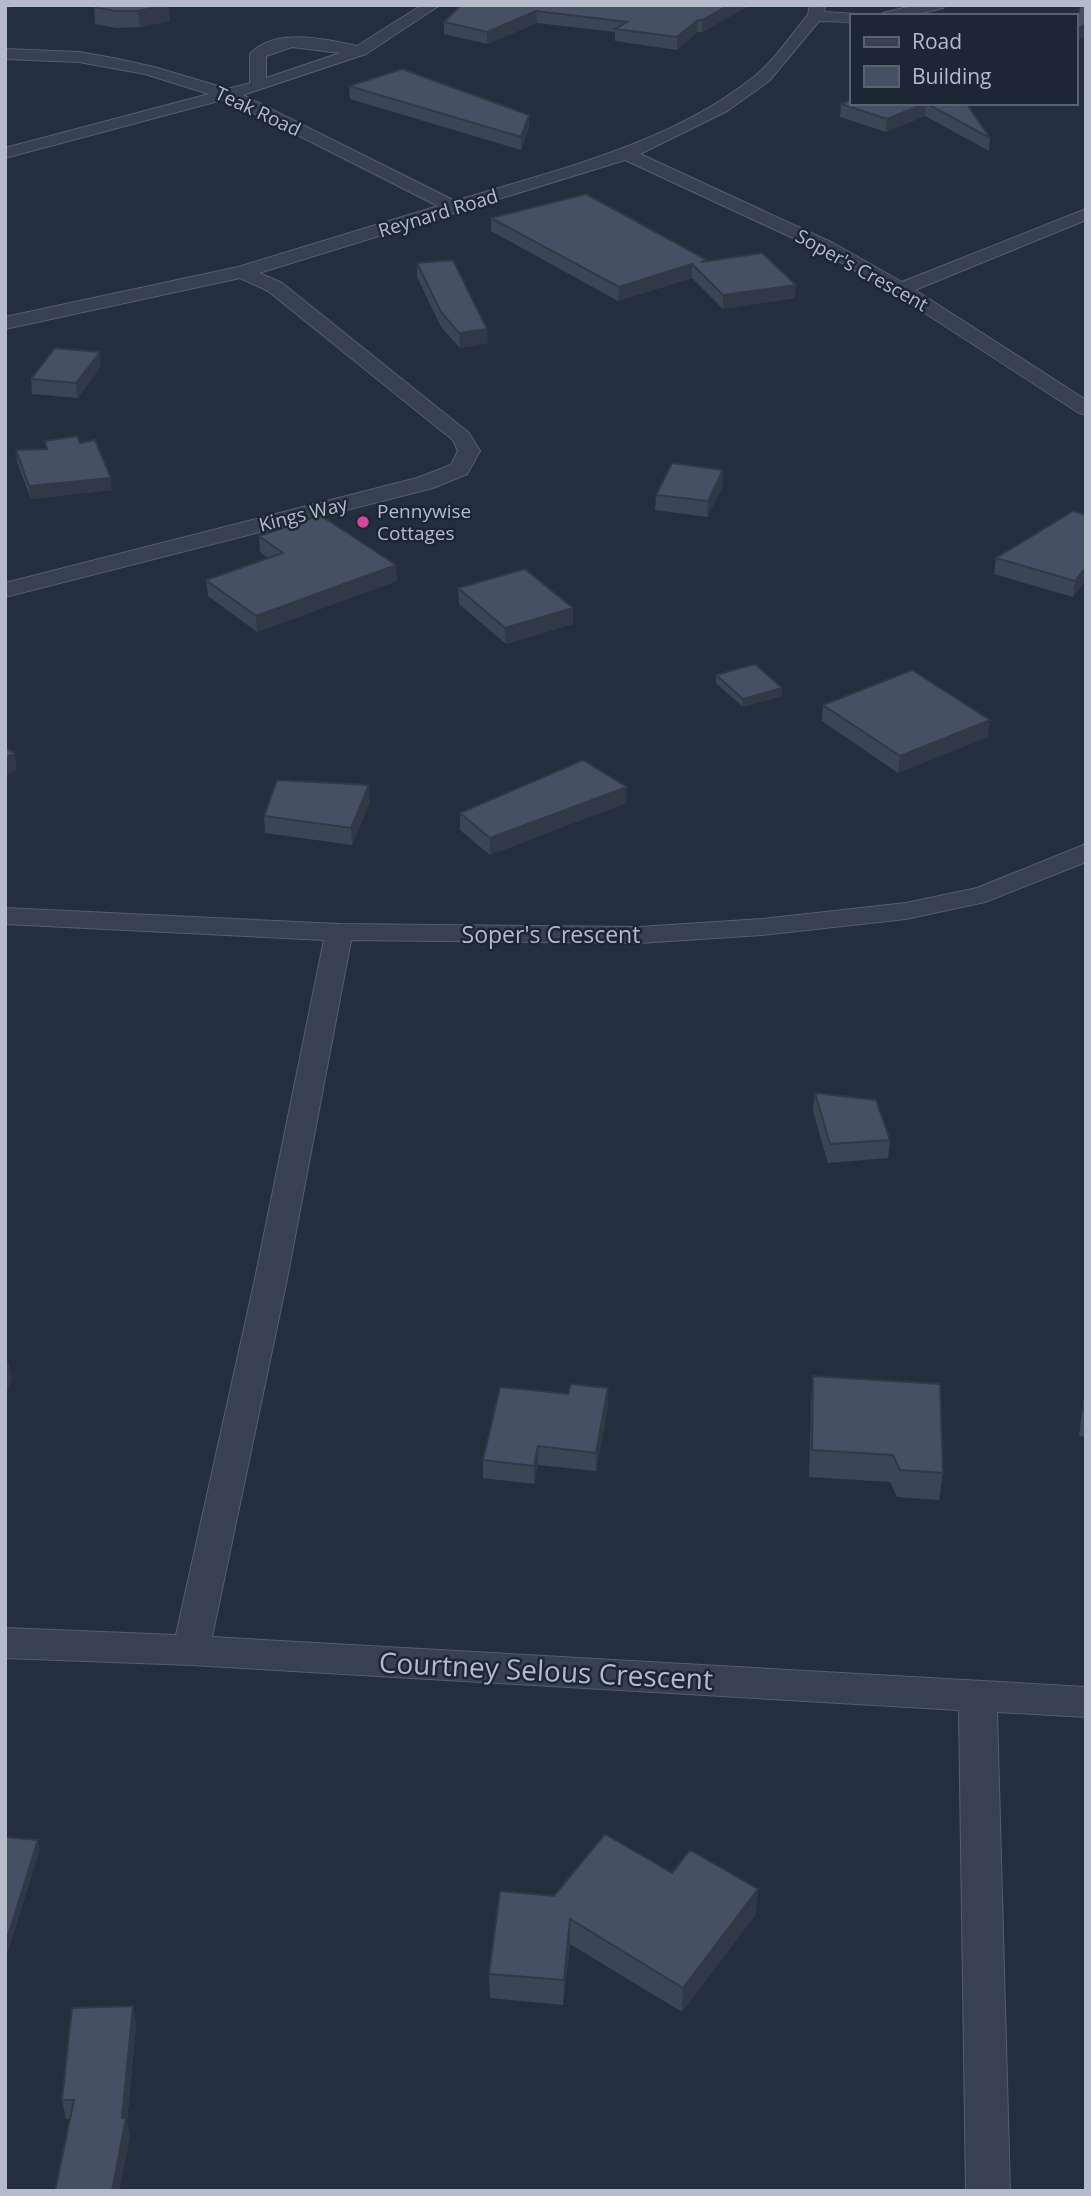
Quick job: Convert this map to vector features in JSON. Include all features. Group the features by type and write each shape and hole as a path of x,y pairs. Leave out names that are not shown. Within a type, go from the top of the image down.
{"street":[{"path":"5,153 230,95 360,51 433,5"},
{"path":"897,14 938,5"},
{"path":"817,11 850,17"},
{"name":"Reynard Road","path":"5,323 242,272 626,154 721,108 763,78 817,11"},
{"path":"258,86 258,54 267,48 295,42 360,51"},
{"name":"Teak Road","path":"5,54 79,57 113,63 148,70 230,95 455,208"},
{"name":"Soper's Crescent","path":"626,154 793,230 901,289 1086,409"},
{"path":"901,289 1086,215"},
{"name":"Kings Way","path":"5,590 425,483 459,469 469,451 462,437 275,287 242,272"},
{"name":"Soper's Crescent","path":"5,916 339,932 639,935 776,926 906,911 985,894 1086,852"},
{"path":"191,1650 271,1279 339,932"},
{"name":"Courtney Selous Crescent","path":"5,1643 191,1650 1086,1702"},
{"path":"978,1694 988,2191"}],"building":[{"path":"94,5 167,5 138,11 115,11"},
{"path":"461,5 729,5 698,20 677,37 615,29 627,22 536,11 487,32 444,22"},
{"path":"1080,5 1086,5 1086,25 1077,28"},
{"path":"402,69 529,115 521,137 349,86"},
{"path":"850,100 850,105 921,105 887,119 841,104"},
{"path":"930,105 967,105 990,138"},
{"path":"586,194 707,260 701,262 762,253 796,285 723,295 692,264 619,287 491,218"},
{"path":"453,260 487,329 459,333 441,312 417,263"},
{"path":"55,348 100,352 76,383 31,379"},
{"path":"77,436 80,443 95,440 111,478 29,486 16,450 47,449 45,441"},
{"path":"672,463 723,470 708,501 656,495"},
{"path":"1073,511 1086,515 1086,567 1075,581 996,558"},
{"path":"320,515 396,565 256,616 206,580 283,553 259,536"},
{"path":"525,569 573,608 505,628 458,588"},
{"path":"755,664 782,688 743,699 716,675"},
{"path":"912,670 990,720 900,756 823,705"},
{"path":"5,748 15,753 5,758"},
{"path":"583,760 627,787 490,838 460,813"},
{"path":"277,780 369,785 351,828 264,816"},
{"path":"815,1093 876,1100 890,1140 830,1144"},
{"path":"813,1376 940,1384 943,1473 900,1470 893,1455 812,1450"},
{"path":"571,1384 608,1388 596,1453 538,1446 534,1466 483,1460 500,1387 568,1394"},
{"path":"605,1834 672,1873 690,1850 758,1889 683,1988 570,1919 564,1980 489,1974 500,1891 554,1896"},
{"path":"5,1837 38,1840 5,1945"},
{"path":"133,2006 122,2118 126,2118 112,2191 55,2191 74,2100 62,2100 72,2008"}],"place":[{"name":"Pennywise Cottages","path":"363,522"}]}
